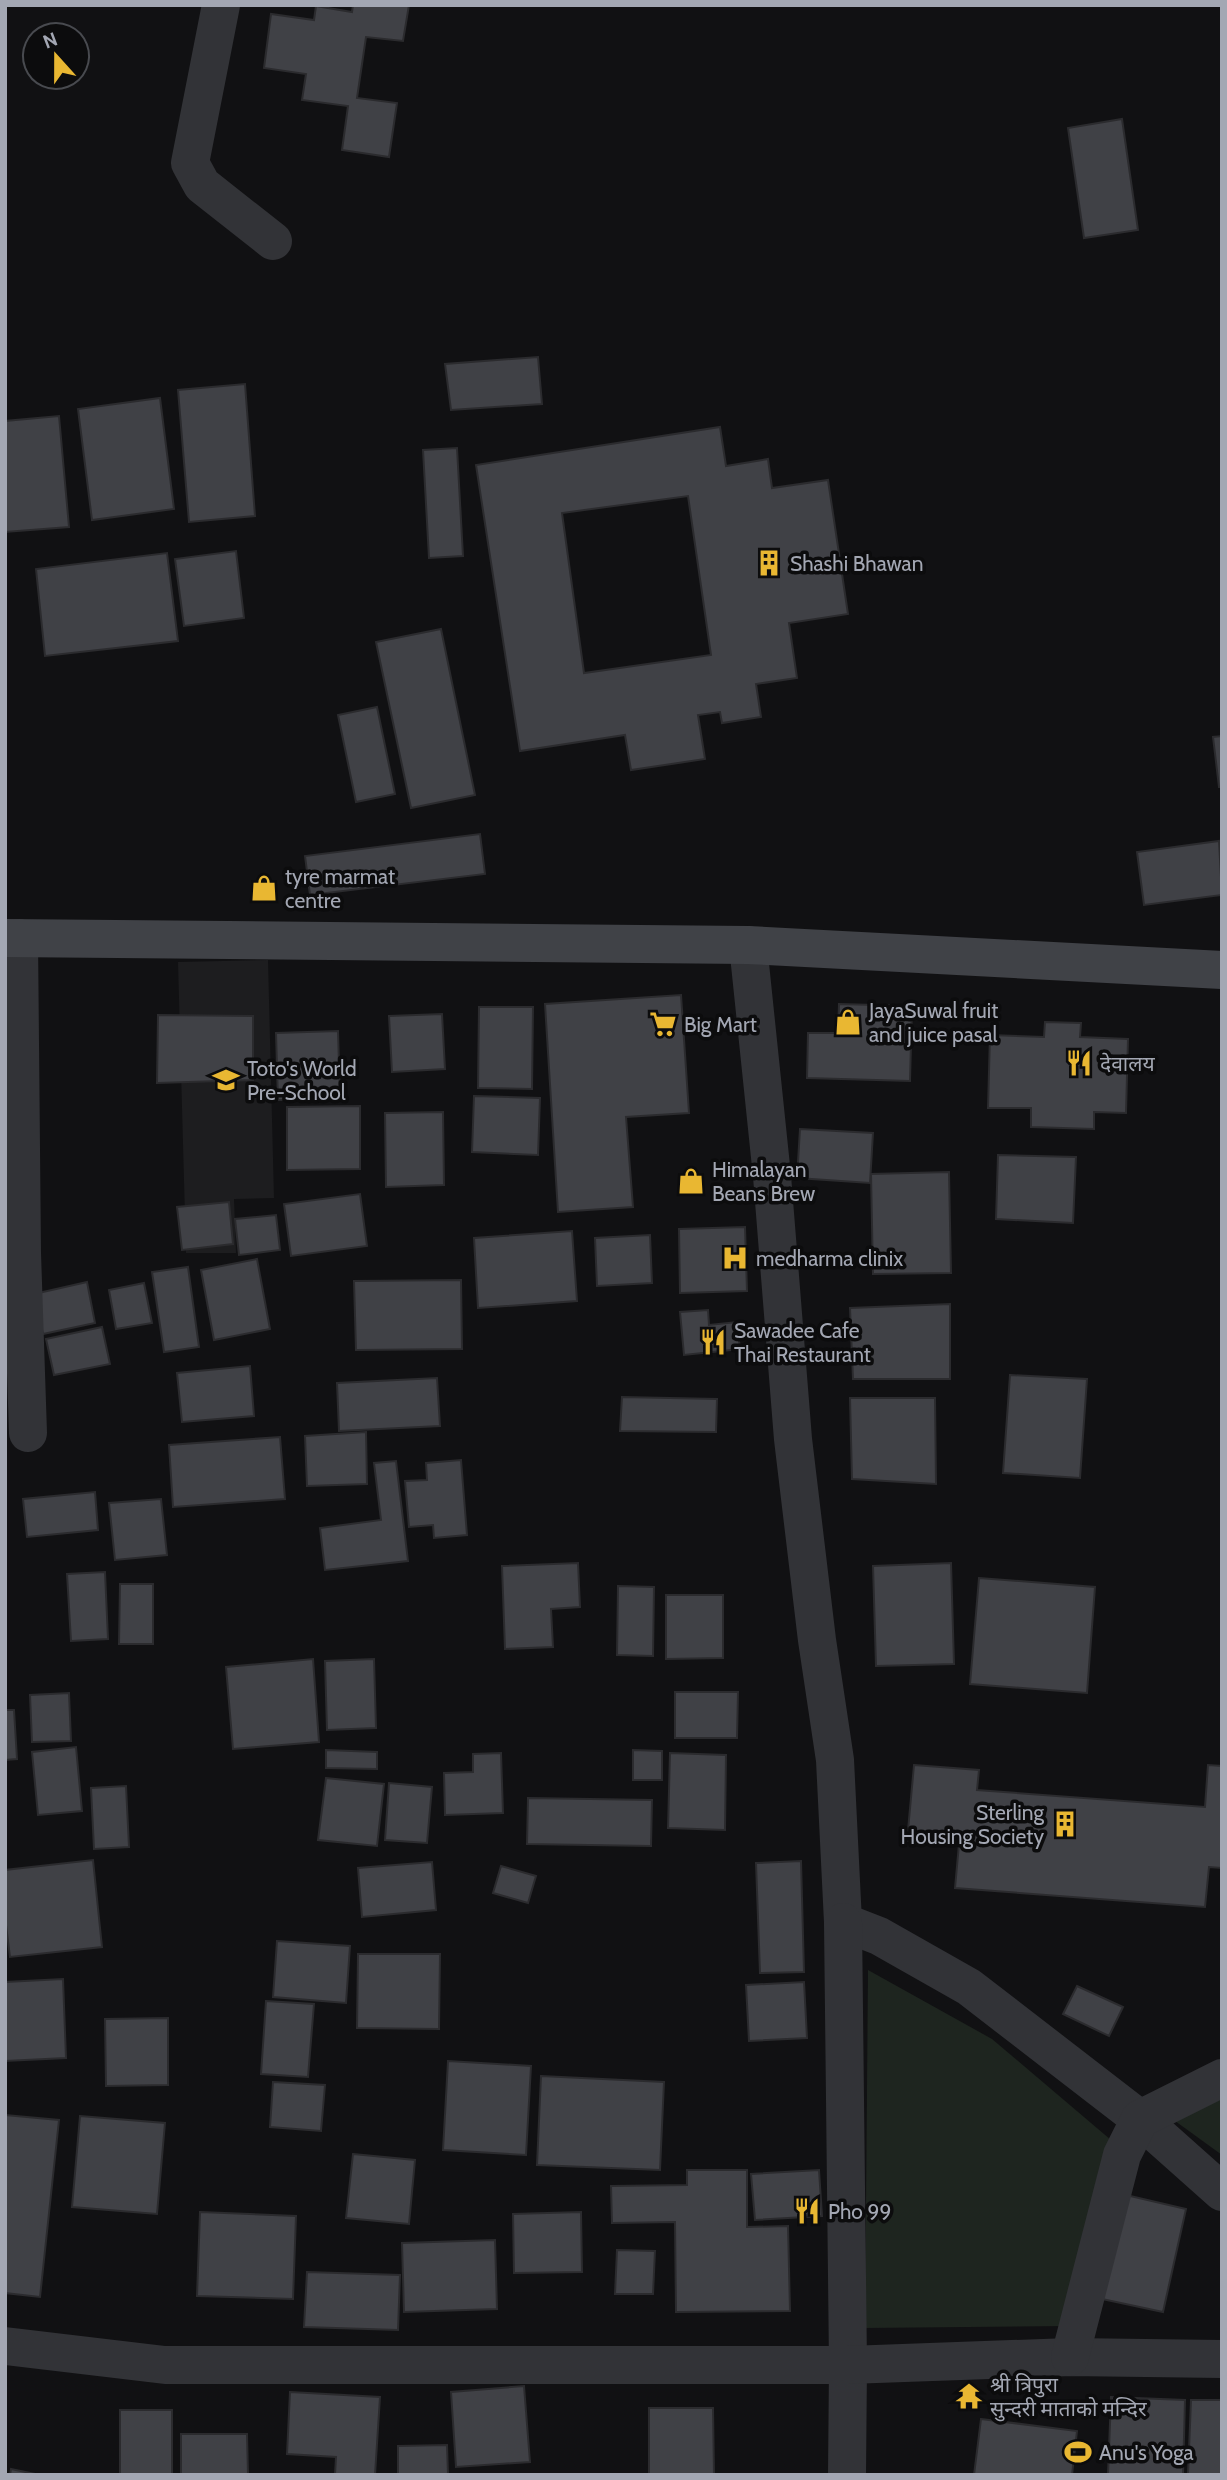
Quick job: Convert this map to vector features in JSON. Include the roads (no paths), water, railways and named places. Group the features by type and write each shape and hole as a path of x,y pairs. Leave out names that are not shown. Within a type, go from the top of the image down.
{"main road":[{"path":"12,937 748,945 1222,970"}],"street":[{"path":"221,5 190,163 202,186 273,241"},
{"path":"12,937 13,1253 27,1433"},
{"path":"748,945 772,1176 793,1439 817,1640 835,1760 843,1922 847,2475"},
{"path":"843,1922 879,1936 969,1987 1140,2119 1222,2192"},
{"path":"1070,2357 1122,2155 1140,2119 1222,2078"},
{"path":"5,2346 165,2365 848,2365 1070,2357 1222,2359"}],"place":[{"name":"Shashi Bhawan","path":"769,563"},
{"name":"tyre marmat centre","path":"264,888"},
{"name":"JayaSuwal fruit and juice pasal","path":"848,1022"},
{"name":"Big Mart","path":"663,1024"},
{"name":"देवालय","path":"1079,1063"},
{"name":"Toto's World Pre-School","path":"226,1080"},
{"name":"Himalayan Beans Brew","path":"691,1181"},
{"name":"medharma clinix","path":"735,1258"},
{"name":"Sawadee Cafe Thai Restaurant","path":"713,1342"},
{"name":"Sterling Housing Society","path":"1065,1824"},
{"name":"Pho 99","path":"807,2211"},
{"name":"श्री त्रिपुरा सुन्दरी माताको मन्दिर","path":"969,2396"},
{"name":"Anu's Yoga","path":"1078,2452"}]}
